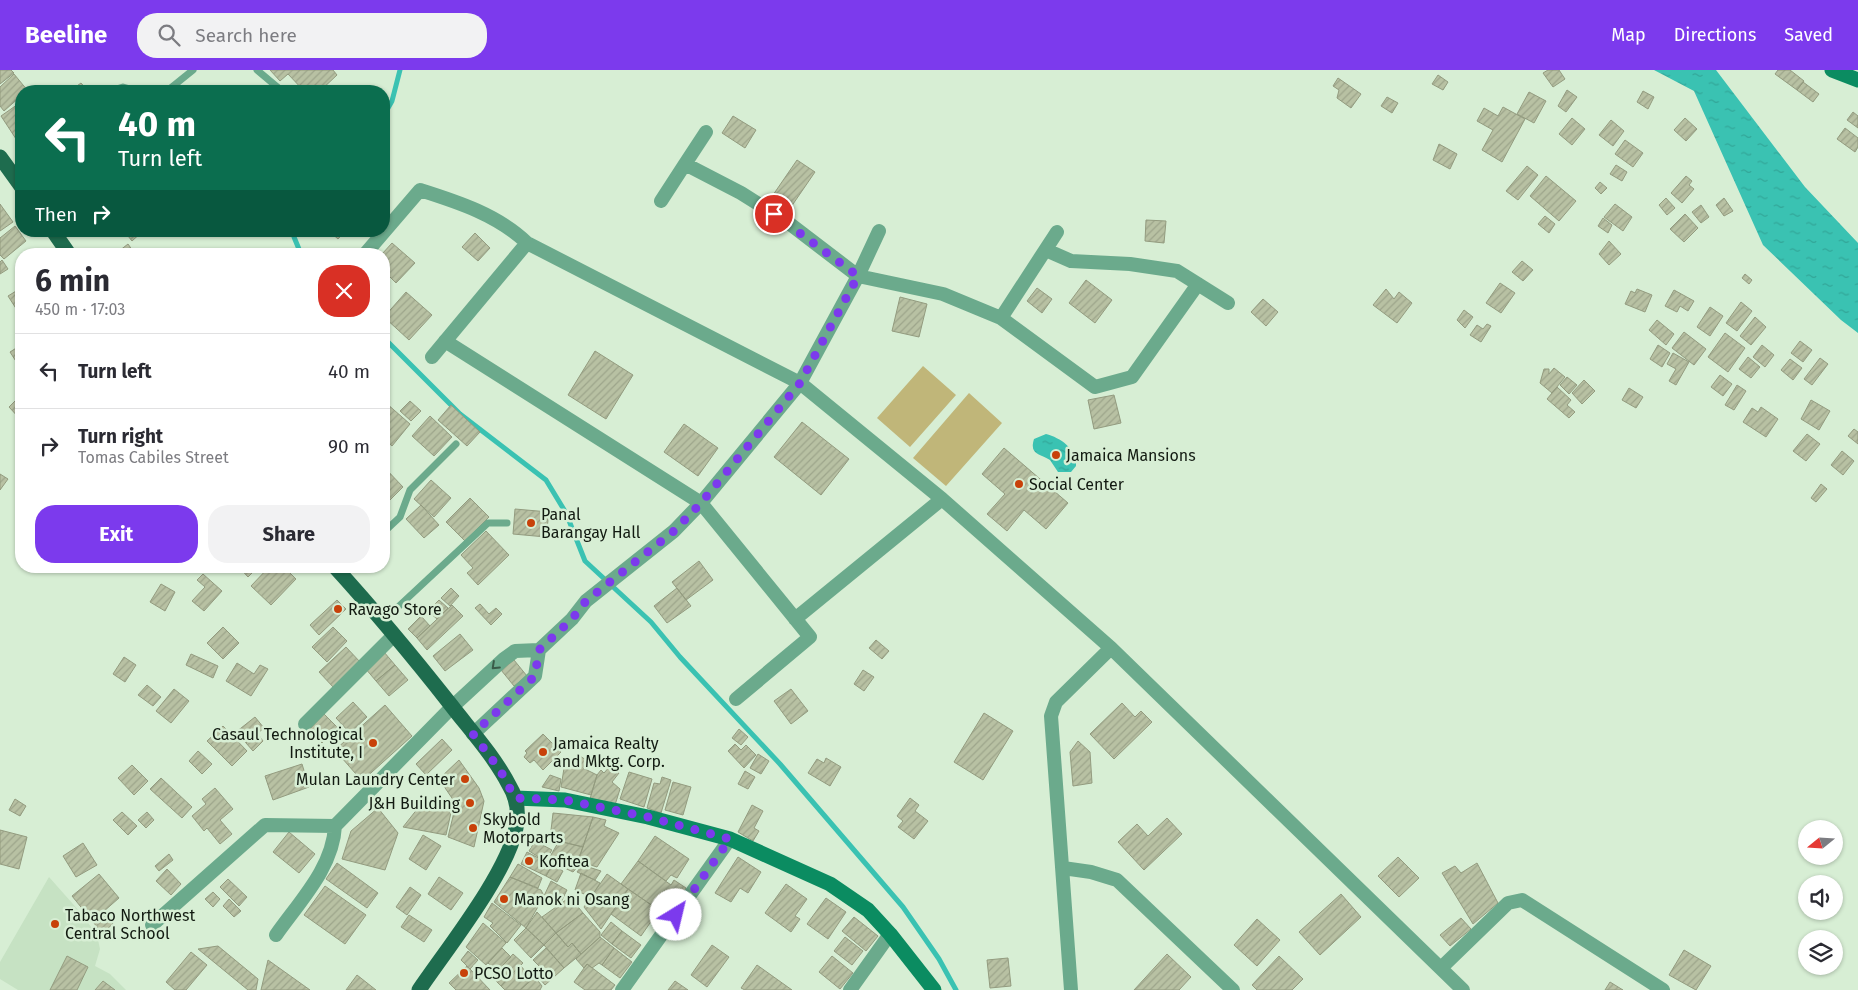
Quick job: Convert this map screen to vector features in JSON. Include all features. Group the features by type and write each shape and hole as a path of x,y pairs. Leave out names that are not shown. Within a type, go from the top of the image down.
{"main road":[{"path":"0,157 15,167"},
{"path":"57,237 65,248"},
{"path":"344,573 473,734 500,770 515,798 518,816 516,829 503,861 480,900 419,990"}],"street":[{"path":"1832,70 1858,80"},
{"path":"661,200 706,132"},
{"path":"685,164 741,193 774,214 858,276 943,294 1001,318 1095,387 1132,377 1198,284"},
{"path":"390,225 420,190 476,210 516,232 527,243 800,383 942,499 1111,648 1463,990"},
{"path":"473,734 535,676 539,650 572,619 586,601 674,531 701,503 800,383 858,276 879,231"},
{"path":"1001,318 1058,232"},
{"path":"370,248 380,237"},
{"path":"432,357 527,243"},
{"path":"1046,250 1071,261 1130,264 1177,271 1228,303"},
{"path":"445,341 701,503 810,637 736,700"},
{"path":"795,619 942,499"},
{"path":"305,724 394,635"},
{"path":"1071,990 1051,716 1056,702 1111,648"},
{"path":"276,935 326,864 334,840 335,826 452,707 504,658 515,651 539,650"},
{"path":"515,798 565,800 648,817 730,839 830,884 868,910 890,934 934,990"},
{"path":"152,925 265,825 335,826"},
{"path":"622,990 730,839"},
{"path":"1063,868 1092,872 1117,880 1233,990"},
{"path":"1441,968 1508,903 1522,900 1663,990"},
{"path":"850,990 890,934"}],"lane":[{"path":"174,85 193,70"},
{"path":"257,70 275,85"},
{"path":"390,526 400,516 410,490 456,444"},
{"path":"382,622 488,522 507,523"}],"shaded area":[{"path":"923,366 956,395 910,447 877,418"},
{"path":"969,393 1002,423 946,486 913,458"},
{"name":"Tabaco Northwest Central School","path":"49,877 80,912 97,935 100,949 95,966 110,974 126,990 18,990 0,979 0,962"}],"water":[{"path":"1654,70 1716,70 1805,187 1858,243 1858,333 1841,320 1763,245 1694,91"},
{"name":"Jamaica Mansions","path":"1046,434 1062,441 1071,449 1076,460 1076,466 1071,472 1058,472 1050,460 1034,451 1034,439"}],"building":[{"path":"0,70 11,70 14,73 0,84"},
{"path":"270,70 333,70 337,75 326,85 298,85 288,74 280,81"},
{"path":"1548,70 1559,70 1565,79 1553,87 1543,73"},
{"path":"1778,70 1790,70 1804,81 1797,90 1775,74"},
{"path":"14,74 23,85 15,85 15,101 4,111 0,106 0,87"},
{"path":"1438,75 1448,82 1443,90 1432,84"},
{"path":"1338,78 1361,94 1351,108 1337,98 1339,90 1333,86"},
{"path":"1803,82 1819,94 1813,102 1797,90"},
{"path":"1567,90 1577,97 1566,112 1558,106"},
{"path":"1643,91 1654,97 1648,109 1637,102"},
{"path":"1529,92 1546,101 1534,123 1517,114"},
{"path":"1387,97 1398,103 1392,113 1381,106"},
{"path":"15,106 15,137 1,116"},
{"path":"1503,107 1525,119 1502,162 1482,150 1493,130 1477,121 1484,108 1498,116"},
{"path":"1853,112 1858,116 1858,128 1847,120"},
{"path":"733,116 756,130 745,148 722,133"},
{"path":"1572,118 1585,129 1572,145 1559,134"},
{"path":"1685,118 1697,129 1686,141 1674,130"},
{"path":"1611,120 1624,131 1613,146 1599,135"},
{"path":"1845,128 1858,138 1858,147 1855,152 1837,139"},
{"path":"1625,140 1643,153 1633,167 1615,154"},
{"path":"1439,144 1457,154 1450,169 1433,160"},
{"path":"797,160 815,172 791,207 773,195"},
{"path":"1616,165 1627,172 1622,181 1610,174"},
{"path":"1527,166 1538,175 1518,200 1506,191"},
{"path":"1546,176 1576,201 1559,221 1530,196"},
{"path":"1686,176 1692,181 1689,185 1694,189 1682,203 1671,193"},
{"path":"1600,182 1607,188 1601,194 1595,188"},
{"path":"1666,198 1675,208 1667,215 1659,205"},
{"path":"1724,198 1733,211 1724,216 1716,205"},
{"path":"0,204 13,222 0,231"},
{"path":"1615,204 1632,217 1623,231 1604,217"},
{"path":"1701,205 1709,217 1701,223 1692,212"},
{"path":"1685,214 1698,228 1684,242 1670,229"},
{"path":"1545,216 1555,224 1549,233 1538,224"},
{"path":"1603,218 1612,225 1608,233 1598,226"},
{"path":"1146,220 1166,221 1164,243 1145,241"},
{"path":"15,226 15,237 23,237 26,241 15,248 4,259 0,255 0,238"},
{"path":"475,233 490,248 478,261 462,247"},
{"path":"1609,241 1621,254 1609,265 1599,254"},
{"path":"392,243 415,263 396,283 390,277 390,248 387,248"},
{"path":"128,244 131,248 123,248"},
{"path":"2,260 8,269 0,274 0,262"},
{"path":"1522,261 1533,270 1523,281 1512,272"},
{"path":"1745,274 1752,280 1749,284 1742,278"},
{"path":"1086,280 1112,300 1095,323 1069,303"},
{"path":"1500,283 1515,293 1501,313 1486,303"},
{"path":"1037,288 1052,299 1042,313 1027,301"},
{"path":"1386,289 1394,299 1399,292 1412,303 1397,323 1373,305"},
{"path":"1637,289 1652,295 1645,312 1625,304 1631,291 1635,293"},
{"path":"1674,290 1694,301 1688,311 1680,306 1677,312 1665,306"},
{"path":"15,292 15,307 8,296"},
{"path":"406,292 432,315 409,340 390,323 390,310"},
{"path":"900,297 927,304 919,337 892,331"},
{"path":"1263,299 1278,312 1266,326 1251,312"},
{"path":"1741,302 1752,311 1737,331 1726,323"},
{"path":"1710,307 1723,316 1710,336 1697,327"},
{"path":"1464,310 1473,317 1465,328 1457,320"},
{"path":"1755,317 1766,327 1751,345 1740,336"},
{"path":"1657,320 1674,334 1666,345 1649,330"},
{"path":"1487,324 1491,326 1481,342 1470,335 1477,325 1483,329"},
{"path":"1684,332 1706,349 1694,365 1672,348"},
{"path":"1725,333 1745,348 1728,372 1708,357"},
{"path":"1800,341 1812,350 1803,362 1791,353"},
{"path":"1658,345 1670,353 1662,367 1650,359"},
{"path":"1762,345 1774,355 1765,367 1753,357"},
{"path":"15,349 15,360 10,352"},
{"path":"595,351 633,375 606,419 568,395"},
{"path":"1673,353 1689,362 1676,385 1669,381 1676,369 1667,364"},
{"path":"1748,357 1760,367 1751,378 1739,369"},
{"path":"1820,358 1828,364 1812,385 1804,379"},
{"path":"1790,359 1802,368 1793,380 1781,370"},
{"path":"1554,368 1565,377 1552,393 1540,383 1544,369 1549,369 1549,374"},
{"path":"1720,375 1732,384 1723,396 1711,387"},
{"path":"1567,377 1577,385 1569,394 1560,385"},
{"path":"1584,380 1595,391 1582,404 1572,393"},
{"path":"1737,385 1746,391 1734,410 1725,405"},
{"path":"1557,387 1571,400 1567,405 1575,412 1569,418 1547,399"},
{"path":"1629,388 1643,397 1636,408 1622,400"},
{"path":"1114,395 1121,423 1094,429 1088,400"},
{"path":"1811,400 1830,411 1819,430 1801,419"},
{"path":"15,401 15,414 9,407"},
{"path":"410,401 421,411 411,421 400,411"},
{"path":"451,405 480,432 467,446 438,420"},
{"path":"390,406 410,424 392,446 390,444"},
{"path":"1761,407 1778,419 1766,437 1743,422 1752,408 1758,412"},
{"path":"430,416 452,437 434,456 412,436"},
{"path":"802,422 849,459 821,495 774,457"},
{"path":"684,424 718,448 698,476 664,452"},
{"path":"1854,429 1858,432 1858,444 1848,436"},
{"path":"1807,434 1820,444 1806,461 1793,451"},
{"name":"Social Center","path":"1004,448 1068,503 1046,529 1024,510 1007,531 987,514 1005,494 982,474"},
{"path":"1842,451 1854,461 1843,475 1831,465"},
{"path":"390,473 403,487 390,500"},
{"path":"0,474 8,479 0,490"},
{"path":"431,480 451,498 434,517 414,499"},
{"path":"1821,484 1827,489 1816,502 1811,498"},
{"path":"470,498 489,517 465,541 446,522"},
{"path":"421,505 439,525 424,538 406,519"},
{"name":"Panal Barangay Hall","path":"515,509 549,512 546,537 513,534"},
{"path":"486,531 509,555 478,585 467,573 473,568 461,555"},
{"path":"699,561 713,580 686,600 672,582"},
{"path":"263,573 290,573 296,579 271,605 251,586"},
{"path":"203,574 222,591 204,611 192,601 205,587 197,580"},
{"path":"161,584 175,592 165,611 150,602"},
{"path":"451,588 459,596 450,606 441,598"},
{"path":"677,588 691,606 667,623 654,606"},
{"path":"337,600 346,609 319,635 310,625"},
{"path":"439,600 448,608 437,619 428,611"},
{"path":"480,604 489,614 496,608 502,614 491,625 475,608"},
{"path":"452,605 463,616 427,650 417,638"},
{"path":"421,616 430,626 417,638 408,629"},
{"path":"223,627 239,643 223,659 207,643"},
{"path":"333,627 347,641 327,662 312,647"},
{"path":"460,634 473,650 445,671 433,656"},
{"path":"876,640 889,651 882,659 869,648"},
{"path":"346,647 361,663 334,688 319,672"},
{"path":"384,652 395,665 376,681 365,668"},
{"path":"191,654 218,666 213,678 186,665"},
{"path":"124,657 136,665 125,682 113,674"},
{"path":"514,660 527,676 514,686 501,670"},
{"path":"237,663 254,674 260,665 268,669 251,696 226,681"},
{"path":"395,665 408,680 389,696 376,681"},
{"path":"863,670 874,677 864,691 854,684"},
{"path":"147,685 161,697 153,706 138,695"},
{"path":"174,689 189,701 171,723 156,711"},
{"path":"791,689 808,711 791,724 774,701"},
{"path":"353,702 367,717 350,733 336,718"},
{"path":"1122,703 1135,717 1141,711 1152,722 1114,759 1090,734"},
{"name":"Casaul Technological Institute, I","path":"385,705 412,736 362,781 335,750"},
{"path":"984,713 1013,731 983,780 954,762"},
{"path":"324,714 337,727 322,743 309,730"},
{"path":"255,717 264,728 246,743 236,732"},
{"path":"223,726 247,751 232,766 207,741"},
{"path":"739,729 748,737 741,745 732,738"},
{"path":"257,733 263,741 253,751 246,743"},
{"name":"Jamaica Realty and Mktg. Corp.","path":"543,734 561,752 543,770 534,760 530,763 524,757 527,753 525,751"},
{"path":"442,739 452,750 426,775 416,764"},
{"path":"1078,741 1090,752 1092,783 1073,786 1070,752"},
{"path":"735,744 741,750 746,745 756,755 744,768 728,751"},
{"path":"198,751 212,764 202,774 189,761"},
{"path":"577,754 586,760 583,768 597,775 591,795 561,787 565,762 570,763"},
{"path":"758,754 769,761 761,774 750,768"},
{"path":"826,758 841,767 830,786 808,773 817,759 824,763"},
{"name":"J&H Building","path":"459,760 479,788 484,801 474,847 448,837 456,804 439,779"},
{"path":"302,764 309,787 273,800 265,776"},
{"path":"132,765 148,781 134,795 118,778"},
{"path":"611,765 619,773 612,782 620,789 615,805 590,799 597,775 601,770 604,773"},
{"path":"745,771 755,777 748,789 738,784"},
{"path":"629,772 652,779 644,807 620,799"},
{"path":"550,775 561,779 559,791 542,787"},
{"path":"662,777 671,780 661,813 647,808 654,783 660,784"},
{"path":"161,778 192,807 182,818 150,789"},
{"path":"673,782 691,787 683,815 665,810"},
{"path":"215,788 233,809 220,820 232,834 220,844 207,828 204,831 192,816 206,804 202,799"},
{"path":"910,798 919,805 915,811 928,821 914,839 898,827 903,821 897,816"},
{"path":"15,799 26,806 20,816 9,810"},
{"path":"422,803 452,808 446,835 403,827"},
{"path":"752,805 763,811 754,828 759,831 753,841 738,832"},
{"path":"378,808 398,833 385,870 342,859 351,831"},
{"path":"122,812 137,826 128,835 113,820"},
{"path":"147,812 154,820 146,828 138,820"},
{"path":"553,813 593,817 583,847 550,839"},
{"path":"593,817 606,820 604,826 619,833 597,867 578,861"},
{"path":"1167,818 1182,834 1144,870 1118,842 1137,824 1148,836"},
{"path":"0,830 27,837 19,869 0,864"},
{"path":"289,832 315,854 299,873 273,852"},
{"path":"423,835 441,846 426,870 409,859"},
{"path":"655,836 689,859 677,878 671,875 666,881 638,861"},
{"path":"535,841 552,850 545,861 529,851"},
{"path":"559,841 583,847 578,861 582,862 573,872 548,860"},
{"path":"83,843 97,865 76,877 63,856"},
{"path":"527,852 552,865 546,876 521,864"},
{"path":"169,854 173,860 159,871 155,866"},
{"path":"738,857 761,872 748,893 740,888 731,902 715,893"},
{"path":"1398,857 1419,878 1399,897 1378,876"},
{"path":"638,861 671,885 674,880 686,888 667,916 621,884"},
{"path":"337,863 378,893 367,908 326,879"},
{"path":"1477,863 1498,903 1473,924 1442,873 1455,866 1461,873"},
{"path":"518,864 542,878 538,888 510,877"},
{"path":"552,865 563,871 557,882 546,876"},
{"path":"582,865 601,871 595,880 577,872"},
{"path":"167,869 181,884 171,895 156,881"},
{"path":"581,873 600,883 591,897 575,890"},
{"path":"99,874 119,898 103,912 113,924 102,933 72,896"},
{"path":"607,874 628,889 601,929 584,907"},
{"path":"439,877 463,893 451,910 428,894"},
{"path":"510,877 541,890 544,896 526,928 494,902"},
{"path":"228,879 247,897 239,906 220,887"},
{"path":"551,881 567,890 560,904 544,896"},
{"path":"786,884 807,899 795,916 800,919 791,932 765,913"},
{"path":"325,886 366,915 345,944 304,915"},
{"path":"410,887 421,895 407,915 396,907"},
{"path":"628,889 659,910 641,936 611,914"},
{"path":"213,892 220,899 213,907 205,899"},
{"path":"1341,894 1361,917 1320,955 1299,932"},
{"path":"570,897 583,913 556,933 542,917"},
{"path":"826,898 846,912 828,939 807,924"},
{"path":"229,899 241,911 234,917 223,906"},
{"path":"492,903 521,925 507,943 490,926 493,923 484,917"},
{"path":"537,912 556,933 544,945 526,928"},
{"path":"583,913 600,932 600,937 581,954 572,943 568,947 556,933"},
{"path":"409,915 432,930 424,942 401,927"},
{"path":"854,917 878,936 866,951 842,931"},
{"path":"1461,918 1471,929 1450,946 1440,935"},
{"path":"1257,919 1280,940 1257,966 1234,945"},
{"path":"611,922 622,931 612,944 601,935"},
{"path":"483,923 506,943 486,965 466,947"},
{"path":"526,928 544,945 531,958 514,940"},
{"path":"622,931 641,945 631,958 612,944"},
{"path":"556,933 568,947 572,943 581,954 564,968 544,945"},
{"path":"600,937 614,948 602,965 599,963 592,968 587,964 584,968 576,959"},
{"path":"845,937 863,951 852,965 834,951"},
{"path":"712,945 729,957 707,987 691,975"},
{"path":"218,946 258,979 256,990 248,990 198,949"},
{"path":"502,948 511,957 497,971 488,963"},
{"path":"546,948 564,968 545,985 535,973 541,968 533,960"},
{"path":"614,948 632,962 620,978 602,965"},
{"path":"1684,950 1711,966 1696,990 1669,975"},
{"path":"468,951 478,960 470,969 461,960"},
{"path":"191,952 207,965 186,990 175,990 166,982"},
{"path":"513,954 523,963 511,975 502,966"},
{"path":"1167,954 1191,977 1179,990 1134,990"},
{"path":"67,956 88,967 77,990 50,990"},
{"path":"832,956 853,973 840,989 819,972"},
{"path":"1279,956 1303,979 1292,990 1257,990 1252,985"},
{"path":"1008,958 1011,986 990,988 987,960"},
{"path":"268,960 310,990 261,990"},
{"path":"587,964 615,985 611,990 585,990 574,982"},
{"path":"520,965 532,979 520,990 505,990 501,986"},
{"path":"757,965 792,990 745,990 741,988"},
{"path":"467,966 490,990 456,990 449,983"},
{"path":"502,966 511,975 501,986 492,977"},
{"path":"357,975 376,990 346,990"},
{"path":"535,977 542,986 540,990 520,990"},
{"path":"103,981 115,990 95,990"},
{"path":"675,981 688,990 668,990"},
{"path":"1610,982 1623,990 1605,990"}],"waterway":[{"path":"390,104 400,70"},
{"path":"294,237 299,248"},
{"path":"390,344 460,414 546,480 566,513 585,561 651,622 680,657 780,764 903,907 939,959 956,990"}],"place":[{"name":"Jamaica Mansions","path":"1056,455"},
{"name":"Social Center","path":"1019,484"},
{"name":"Panal Barangay Hall","path":"531,523"},
{"name":"Ravago Store","path":"338,609"},
{"name":"Casaul Technological Institute, I","path":"373,743"},
{"name":"Jamaica Realty and Mktg. Corp.","path":"543,752"},
{"name":"Mulan Laundry Center","path":"465,779"},
{"name":"J&H Building","path":"470,803"},
{"name":"Skybold Motorparts","path":"473,828"},
{"name":"Kofitea","path":"529,861"},
{"name":"Manok ni Osang","path":"504,899"},
{"name":"Tabaco Northwest Central School","path":"55,924"},
{"name":"PCSO Lotto","path":"464,973"}],"route":[{"path":"676,915 730,839 648,817 565,800 515,798 510,785 473,734 535,676 539,650 572,619 586,601 674,531 701,503 800,383 858,276 774,214"}]}
